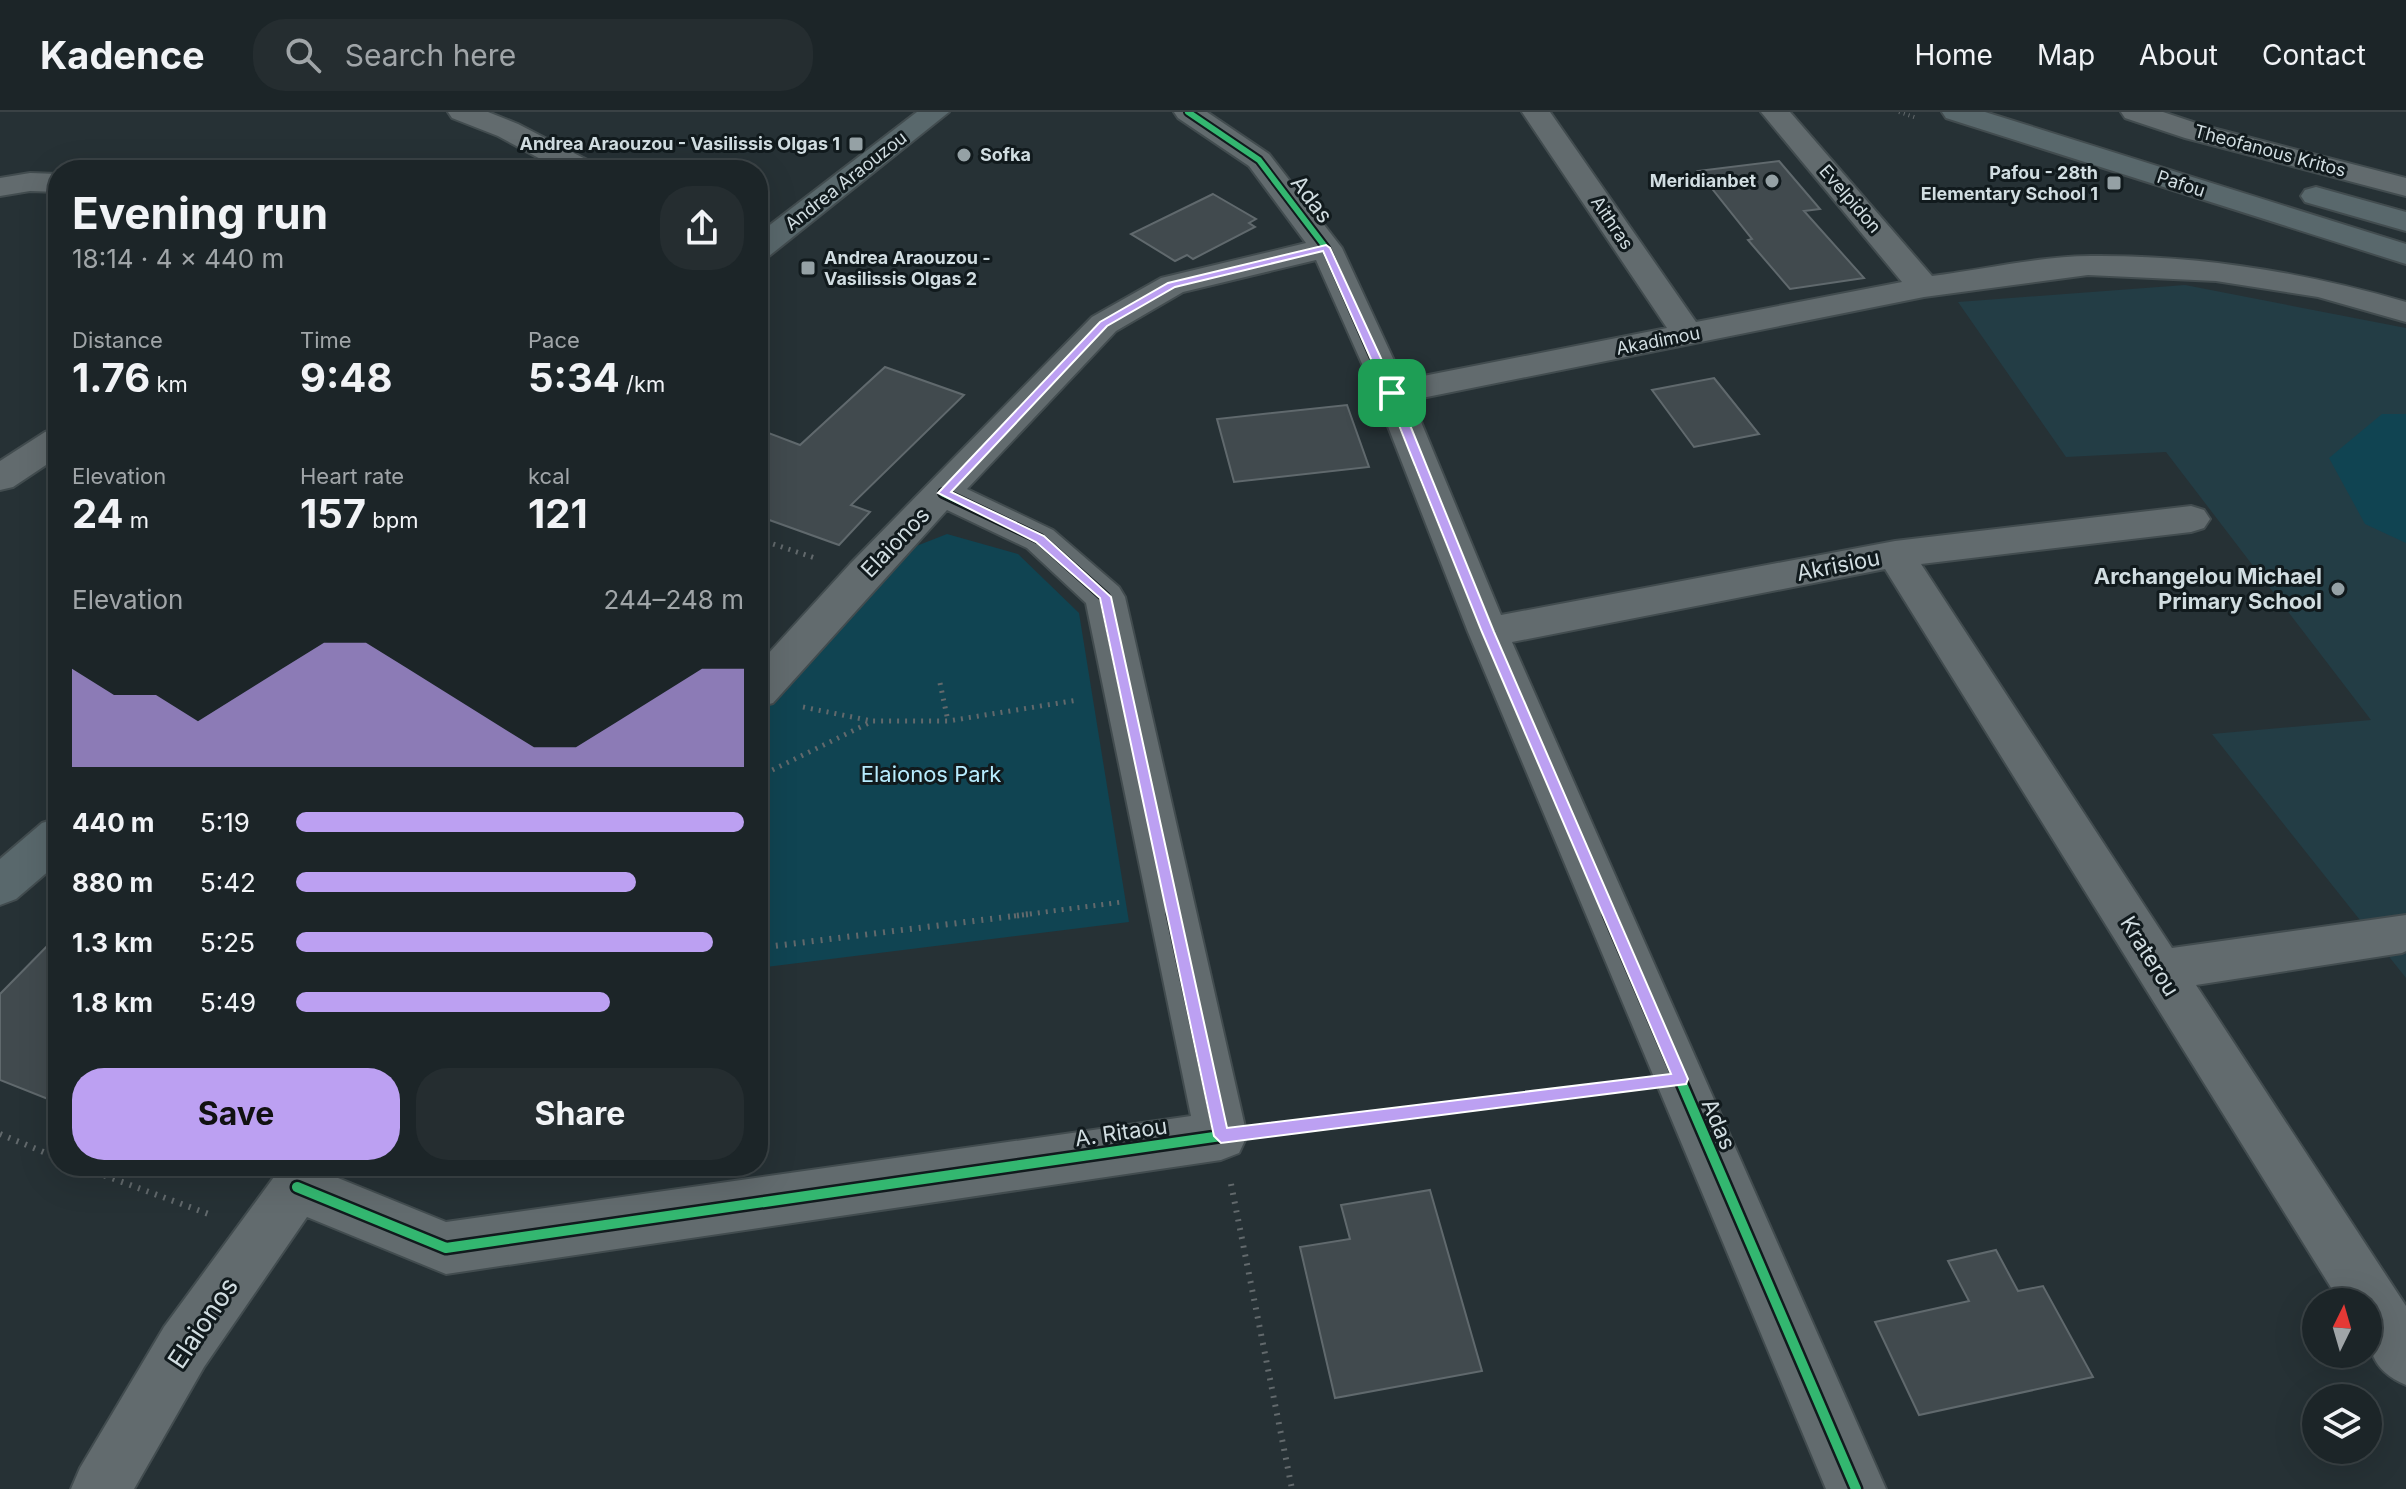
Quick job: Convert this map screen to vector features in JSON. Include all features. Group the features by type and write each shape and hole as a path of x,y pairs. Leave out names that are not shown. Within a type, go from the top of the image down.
{"main road":[{"name":"Andrea Araouzou","path":"768,241 935,112"},
{"name":"Pafou","path":"1956,112 2406,254"},
{"name":"Pafou","path":"2109,130 2253,176"},
{"path":"2282,185 2406,222"},
{"path":"0,886 48,845"}],"street":[{"path":"462,112 508,130 565,160"},
{"path":"508,130 537,112"},
{"name":"Adas","path":"1188,112 1259,160 1326,248 1392,393 1488,632 1856,1489"},
{"name":"Aithras","path":"1536,112 1688,335"},
{"name":"Evelpidon","path":"1775,112 1924,287"},
{"name":"Theofanous Kritos","path":"2135,112 2195,132 2406,187"},
{"path":"0,187 48,183"},
{"name":"Elaionos","path":"768,681 864,574 1104,324 1172,285 1326,248"},
{"name":"Akadimou","path":"1392,393 1924,287 2088,265 2216,271 2322,288 2406,312"},
{"path":"0,478 48,447"},
{"path":"943,493 1040,539 1105,597 1221,1136"},
{"name":"Akrisiou","path":"1488,632 1895,554 2191,519"},
{"name":"Kraterou","path":"1895,554 2406,1357"},
{"path":"2159,970 2402,933"},
{"name":"A. Ritaou","path":"307,1176 446,1248 1221,1136"},
{"name":"Elaionos","path":"101,1489 184,1347 307,1176"}],"path":[{"path":"768,542 864,574"},
{"path":"940,683 948,721"},
{"path":"800,707 873,721 948,721 1126,692"},
{"path":"768,772 873,721"},
{"path":"768,947 1169,896"},
{"path":"1292,1489 1221,1136 1680,1079"},
{"path":"0,1134 48,1154"},
{"path":"106,1176 264,1234"}],"shaded area":[{"name":"Archangelou Michael Primary School","path":"2185,285 2406,328 2406,978 2212,734 2371,720 2166,452 2066,457 1958,302"}],"green space":[{"path":"2382,414 2406,414 2406,543 2365,524 2329,458"},
{"name":"Elaionos Park","path":"947,534 1018,554 1079,613 1129,922 768,967 768,698 901,552"}],"building":[{"path":"1779,161 1820,209 1804,211 1864,278 1790,289 1748,240 1752,239 1698,171"},
{"path":"1213,194 1256,219 1249,223 1255,227 1193,259 1187,255 1175,261 1131,234"},
{"path":"885,367 964,395 851,505 870,512 839,545 768,520 768,433 800,445"},
{"path":"1714,378 1759,434 1694,447 1652,390"},
{"path":"1347,405 1369,467 1234,482 1217,419"},
{"path":"48,945 48,1099 0,1080 0,994"},
{"path":"1430,1190 1482,1371 1335,1398 1300,1247 1350,1239 1341,1205"},
{"path":"1996,1250 2018,1291 2043,1286 2093,1377 1919,1415 1875,1322 1969,1301 1948,1261"}],"cycle path":[{"path":"1188,112 1259,160 1326,248 1392,393 1488,632 1856,1489"},
{"path":"297,1187 446,1248 1221,1136 1105,597 1040,539 943,493"}],"place":[{"name":"Andrea Araouzou - Vasilissis Olgas 1","path":"856,144"},
{"name":"Sofka","path":"964,155"},
{"name":"Meridianbet","path":"1772,181"},
{"name":"Pafou - 28th Elementary School 1","path":"2114,183"},
{"name":"Andrea Araouzou - Vasilissis Olgas 2","path":"808,268"},
{"name":"Archangelou Michael Primary School","path":"2338,589"}],"route":[{"path":"1326,248 1392,393 1488,632 1680,1079 1221,1136 1105,597 1040,539 943,493 1104,324 1172,285 1326,248"}]}
